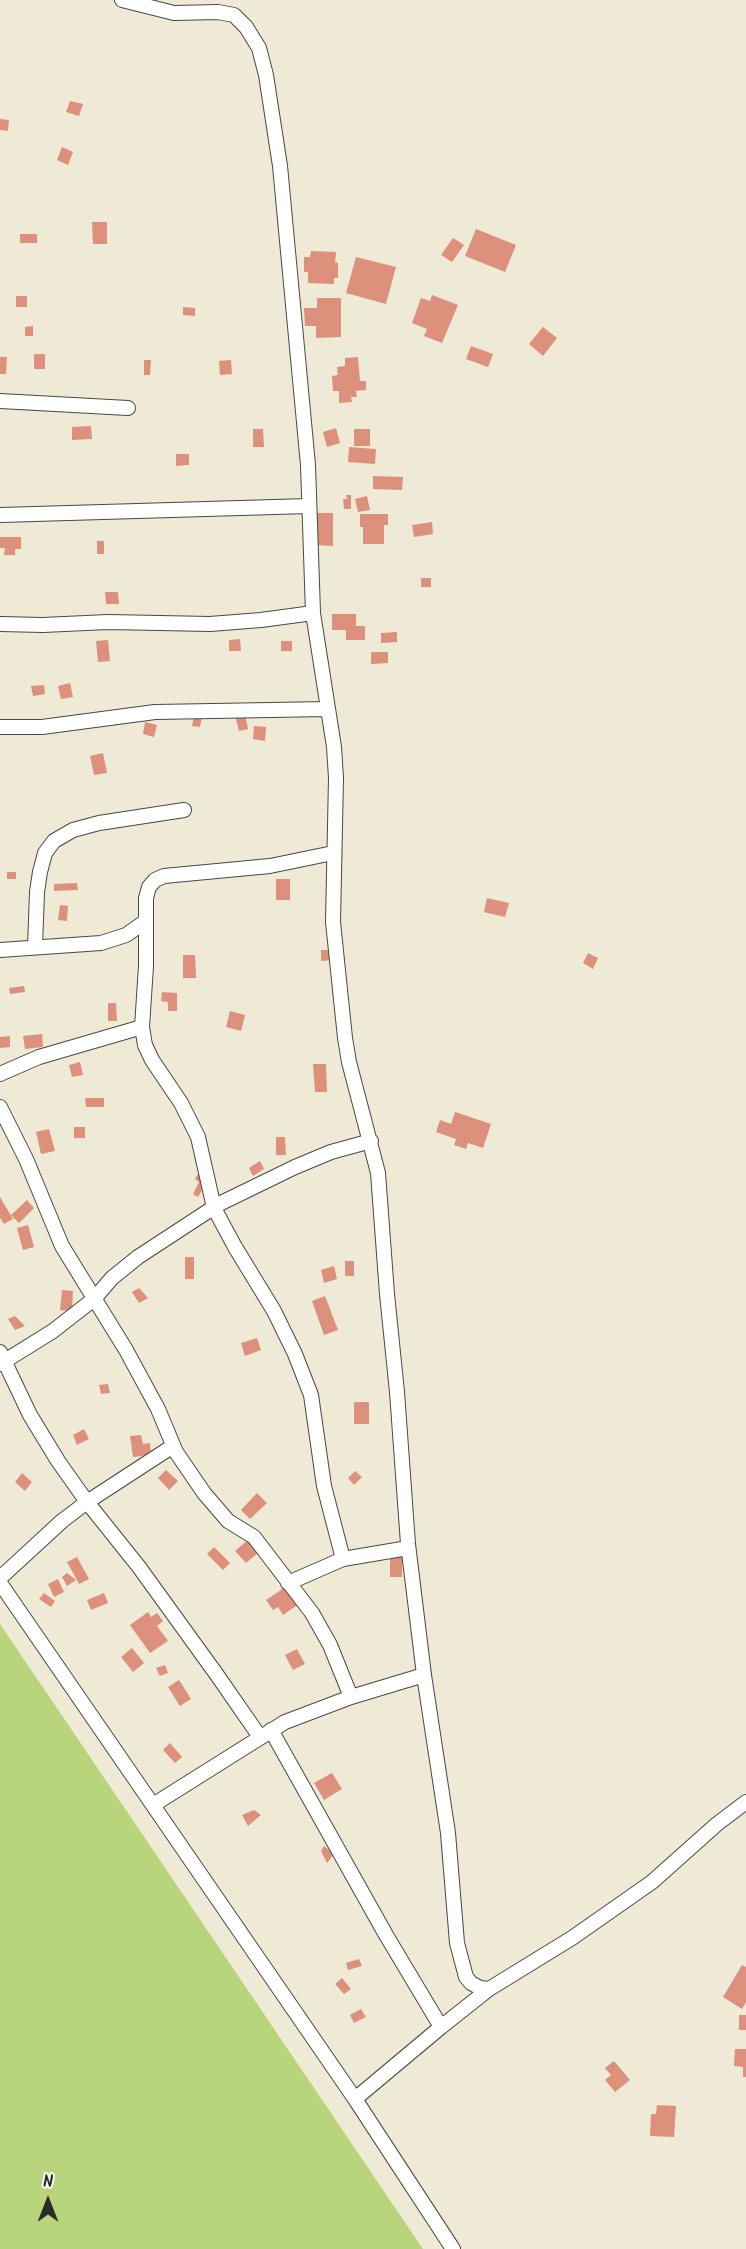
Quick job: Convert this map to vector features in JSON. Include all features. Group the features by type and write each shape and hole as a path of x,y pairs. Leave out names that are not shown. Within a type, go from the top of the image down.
{"street":[{"path":"122,0 174,13 218,12 234,15 246,27 259,48 266,75 280,166 308,465 313,613 334,747 336,778 333,922 345,1038 355,1086 371,1141 382,1205 408,1548 424,1676 448,1833 459,1951 462,1967 471,1983 480,1988 489,1989"},
{"path":"0,401 128,408"},
{"path":"0,515 309,506"},
{"path":"0,624 44,625 108,622 210,624 313,613"},
{"path":"0,727 42,727 155,712 327,709"},
{"path":"35,947 36,892 45,853 54,841 73,830 99,823 184,810"},
{"path":"333,853 270,866 164,876 155,880 149,887 146,898 146,966 142,1027 145,1045 152,1060 182,1103 198,1137 214,1208 235,1248 274,1311 295,1354 311,1395 324,1486 343,1558"},
{"path":"0,950 101,942 126,935 146,921"},
{"path":"0,1074 39,1057 142,1027"},
{"path":"0,1107 26,1159 62,1246 126,1350 158,1409 173,1446 204,1493 228,1521 254,1537 312,1613 330,1645 351,1697"},
{"path":"371,1141 331,1152 295,1167 214,1208 138,1257 112,1278 94,1299 53,1331 2,1359 30,1415 58,1461 87,1502 139,1567 217,1675 265,1733 441,2027"},
{"path":"0,1578 62,1521 173,1446"},
{"path":"288,1582 343,1558 408,1548"},
{"path":"0,1583 355,2099 453,2249"},
{"path":"153,1805 285,1722 351,1697 424,1676"},
{"path":"355,2099 489,1989 572,1938 652,1882 717,1824 746,1802"}],"green space":[{"path":"0,1624 423,2249 0,2249"}],"building":[{"path":"70,101 83,104 79,116 66,112"},
{"path":"0,119 9,120 8,131 0,130"},
{"path":"62,147 73,152 68,165 57,160"},
{"path":"92,222 107,222 107,244 93,244"},
{"path":"476,229 516,245 505,272 465,256"},
{"path":"20,234 37,234 37,243 20,243"},
{"path":"453,238 464,245 452,262 441,255"},
{"path":"311,251 336,252 338,278 334,278 334,284 308,283 308,272 304,272 304,257 310,257"},
{"path":"356,257 396,267 386,304 346,293"},
{"path":"432,295 458,305 442,343 424,336 427,329 412,323 421,298 430,301"},
{"path":"16,296 27,296 27,307 16,307"},
{"path":"317,298 341,298 341,337 316,338 316,326 305,326 304,308 317,308"},
{"path":"183,307 195,308 195,316 183,315"},
{"path":"33,326 33,336 25,336 25,327"},
{"path":"543,327 557,338 543,356 529,344"},
{"path":"471,346 493,354 488,367 466,359"},
{"path":"34,354 45,354 45,369 34,369"},
{"path":"0,357 7,357 6,374 0,374"},
{"path":"358,357 360,381 366,381 366,390 356,391 357,397 351,397 352,402 339,403 339,391 333,391 332,376 338,375 337,367 345,366 345,358"},
{"path":"144,360 151,360 150,375 144,375"},
{"path":"231,360 232,374 220,375 219,361"},
{"path":"91,426 92,439 72,440 72,427"},
{"path":"336,428 340,443 327,447 323,432"},
{"path":"253,429 263,429 264,447 253,447"},
{"path":"354,429 370,429 370,446 354,446"},
{"path":"349,447 376,449 375,464 348,462"},
{"path":"176,454 189,454 189,465 176,466"},
{"path":"373,476 403,477 402,490 373,489"},
{"path":"346,495 351,495 351,509 344,509 343,499 347,499"},
{"path":"367,496 370,510 358,512 355,499"},
{"path":"315,513 333,513 333,546 315,545"},
{"path":"360,514 388,514 388,525 384,525 384,544 363,544"},
{"path":"432,522 433,534 414,537 412,525"},
{"path":"0,537 21,537 21,549 15,549 15,555 4,555 5,548 0,548"},
{"path":"97,541 104,541 104,554 97,554"},
{"path":"421,578 431,578 431,587 421,587"},
{"path":"105,592 118,592 119,604 106,604"},
{"path":"332,614 356,614 356,626 365,626 365,640 346,640 346,630 332,630"},
{"path":"397,632 397,642 381,643 381,633"},
{"path":"240,639 241,651 229,651 229,640"},
{"path":"108,640 110,661 98,662 96,641"},
{"path":"281,641 292,641 292,651 281,651"},
{"path":"371,652 388,652 388,663 371,664"},
{"path":"70,683 73,697 61,699 58,686"},
{"path":"44,685 45,694 33,696 31,686"},
{"path":"245,714 248,729 239,731 235,715"},
{"path":"194,715 202,717 200,727 192,726"},
{"path":"145,722 157,725 154,737 143,734"},
{"path":"254,726 266,727 265,741 253,739"},
{"path":"103,753 107,773 94,775 90,756"},
{"path":"7,872 16,872 16,879 7,879"},
{"path":"276,879 290,879 290,900 276,900"},
{"path":"77,883 78,890 54,891 54,884"},
{"path":"487,898 509,903 505,917 484,912"},
{"path":"60,905 68,906 67,921 58,920"},
{"path":"321,950 333,950 334,960 321,961"},
{"path":"588,953 598,958 593,969 583,963"},
{"path":"183,955 195,955 196,978 183,978"},
{"path":"24,986 25,992 10,994 9,988"},
{"path":"162,992 177,993 177,1011 168,1011 168,1002 161,1001"},
{"path":"108,1003 116,1003 117,1021 108,1021"},
{"path":"230,1011 245,1015 241,1031 226,1027"},
{"path":"42,1034 43,1047 25,1049 23,1036"},
{"path":"10,1036 10,1047 0,1048 0,1037"},
{"path":"80,1062 83,1075 72,1077 69,1065"},
{"path":"313,1064 326,1064 327,1092 315,1092"},
{"path":"85,1098 104,1098 104,1107 86,1107"},
{"path":"455,1112 491,1124 483,1148 468,1143 466,1149 454,1145 456,1139 436,1132 440,1120 451,1124"},
{"path":"74,1127 85,1127 85,1138 74,1138"},
{"path":"49,1129 55,1151 41,1154 36,1132"},
{"path":"276,1137 285,1137 286,1155 276,1155"},
{"path":"260,1161 264,1169 253,1176 249,1168"},
{"path":"198,1174 208,1180 198,1197 193,1194 199,1182 195,1179"},
{"path":"0,1197 13,1219 4,1224 0,1218"},
{"path":"27,1200 34,1208 19,1223 11,1215"},
{"path":"28,1225 34,1247 23,1250 17,1228"},
{"path":"185,1257 194,1257 194,1279 185,1279"},
{"path":"345,1261 354,1261 354,1276 345,1276"},
{"path":"334,1266 337,1279 324,1283 321,1270"},
{"path":"139,1288 148,1298 139,1303 132,1292"},
{"path":"62,1290 73,1291 72,1311 60,1310"},
{"path":"325,1296 338,1330 324,1335 312,1301"},
{"path":"15,1316 25,1326 15,1330 8,1319"},
{"path":"257,1338 261,1350 245,1356 241,1343"},
{"path":"108,1384 110,1393 101,1394 99,1385"},
{"path":"354,1402 369,1402 369,1424 354,1424"},
{"path":"84,1429 89,1439 77,1445 73,1435"},
{"path":"141,1435 143,1444 150,1443 151,1455 133,1457 130,1436"},
{"path":"166,1470 178,1481 169,1490 158,1478"},
{"path":"355,1471 362,1477 354,1485 348,1478"},
{"path":"22,1473 32,1482 25,1491 15,1482"},
{"path":"257,1493 267,1503 250,1519 241,1510"},
{"path":"249,1539 259,1552 246,1563 235,1551"},
{"path":"214,1547 230,1563 223,1570 207,1554"},
{"path":"77,1557 89,1579 79,1584 67,1562"},
{"path":"390,1557 402,1557 402,1577 390,1577"},
{"path":"67,1573 76,1580 67,1586 62,1577"},
{"path":"58,1579 64,1592 54,1597 48,1584"},
{"path":"287,1586 299,1604 283,1615 278,1607 273,1610 266,1600"},
{"path":"44,1593 55,1601 51,1607 39,1599"},
{"path":"104,1593 108,1603 91,1610 87,1600"},
{"path":"148,1612 151,1617 157,1613 163,1621 157,1626 168,1641 150,1653 130,1625"},
{"path":"132,1648 144,1663 133,1672 121,1657"},
{"path":"297,1649 305,1664 293,1670 285,1655"},
{"path":"165,1665 168,1673 160,1676 156,1668"},
{"path":"179,1680 191,1699 180,1706 168,1687"},
{"path":"170,1743 182,1757 175,1763 163,1750"},
{"path":"332,1773 342,1789 324,1800 314,1783"},
{"path":"254,1810 261,1815 248,1826 242,1815"},
{"path":"324,1846 334,1854 327,1863 321,1851"},
{"path":"359,1959 362,1966 348,1970 346,1963"},
{"path":"742,1965 746,1967 746,2002 742,2009 723,1997"},
{"path":"342,1978 351,1989 344,1994 335,1984"},
{"path":"361,2009 366,2017 354,2023 350,2015"},
{"path":"739,2015 746,2015 746,2030 739,2030"},
{"path":"735,2049 746,2049 746,2077 743,2077 743,2067 734,2066"},
{"path":"614,2061 630,2080 615,2092 605,2080 611,2075 605,2068"},
{"path":"657,2105 676,2106 674,2137 650,2136 651,2114 656,2114"}]}
